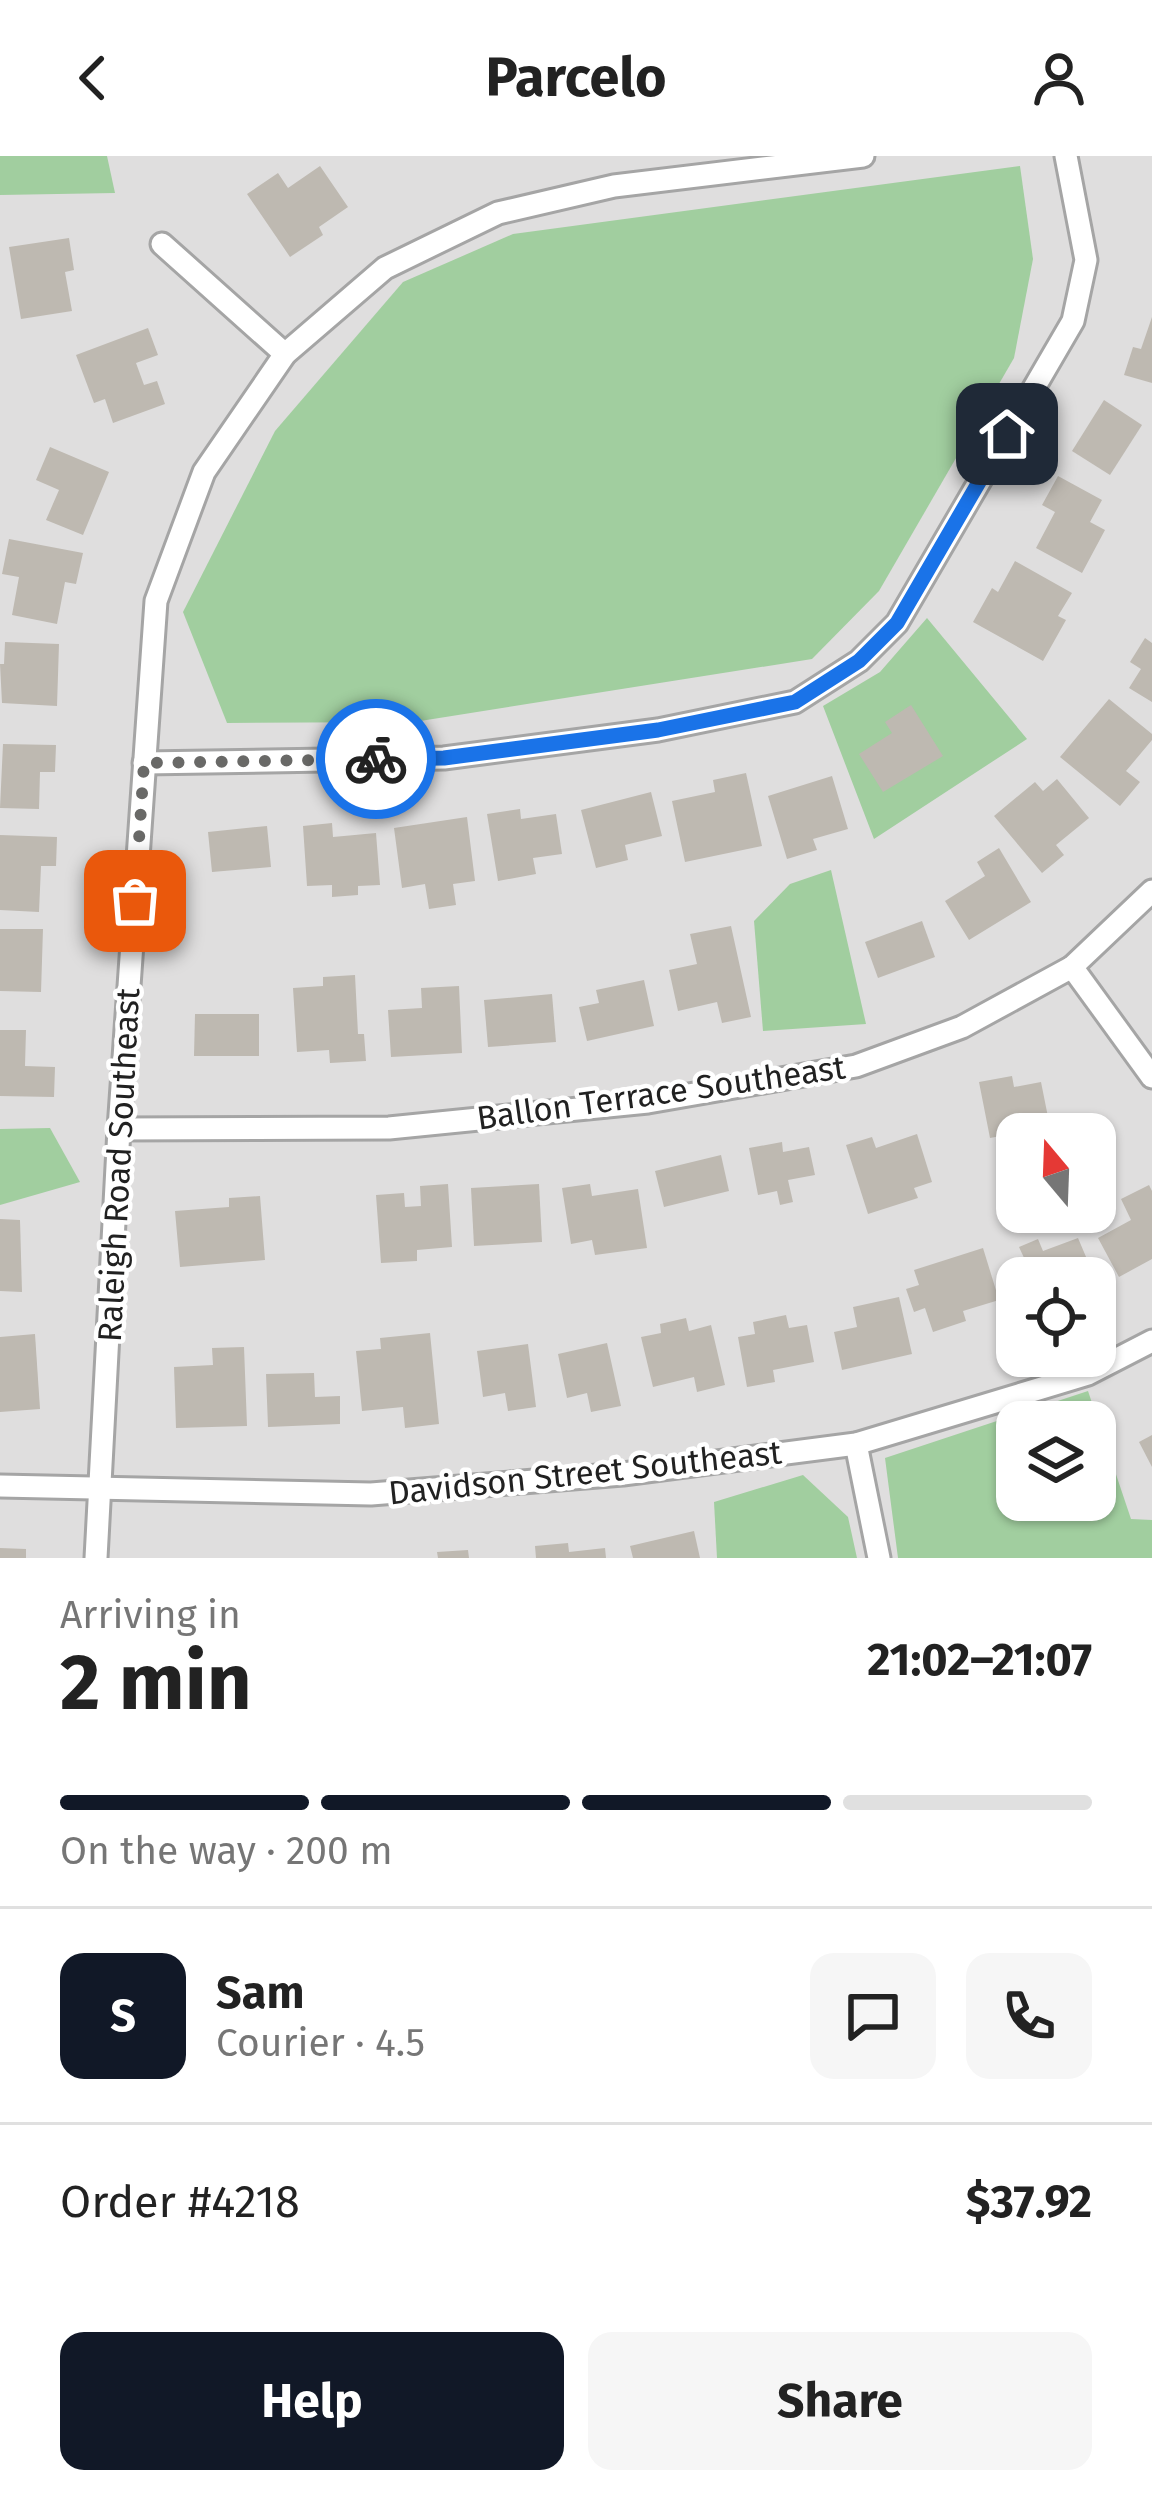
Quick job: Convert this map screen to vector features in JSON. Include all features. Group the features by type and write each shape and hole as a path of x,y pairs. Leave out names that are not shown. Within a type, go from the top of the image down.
{"street":[{"name":"Raleigh Road Southeast","path":"96,1558 119,1129 156,601 204,472 285,354 385,268 498,213 614,186 863,156"},
{"path":"144,763 444,758 658,730 795,702 859,661 897,623 1073,321 1086,260 1066,156"},
{"path":"162,244 285,354"},
{"name":"Ballon Terrace Southeast","path":"119,1129 389,1128 648,1102 856,1066 962,1027 1072,967 1152,891"},
{"path":"1072,967 1152,1078"},
{"name":"Davidson Street Southeast","path":"0,1486 371,1494 623,1474 856,1444 1088,1374 1152,1340"},
{"path":"856,1444 879,1558"}],"shaded area":[{"path":"0,156 1152,156 1152,1558 0,1558"}],"green space":[{"path":"0,156 107,156 115,193 0,195"},
{"path":"1020,166 1033,259 1014,358 879,591 812,659 414,722 227,723 183,612 275,431 403,282 513,234"},
{"path":"927,618 1027,739 874,839 823,706 880,672"},
{"path":"831,870 866,1024 763,1031 754,921 790,884"},
{"path":"50,1128 80,1182 0,1205 0,1129"},
{"path":"1088,1391 1091,1401 1058,1401"},
{"path":"996,1421 996,1521 1116,1521 1116,1474 1131,1519 1152,1520 1152,1558 898,1558 885,1458"},
{"path":"803,1475 848,1517 857,1558 717,1558 714,1502"}],"building":[{"path":"320,166 348,207 319,227 323,235 290,257 247,194 278,173 288,188"},
{"path":"69,238 74,270 65,272 72,311 21,319 9,247"},
{"path":"1152,317 1152,383 1124,375 1133,347 1141,349"},
{"path":"148,328 158,355 136,363 144,385 157,381 165,404 113,423 105,399 94,403 76,355"},
{"path":"1104,400 1142,425 1110,475 1072,451"},
{"path":"50,447 109,472 83,535 46,520 59,490 36,480"},
{"path":"1058,476 1102,500 1090,522 1105,530 1082,573 1036,548 1055,512 1042,505"},
{"path":"9,539 83,553 76,584 65,582 57,624 12,615 19,577 2,574"},
{"path":"1015,561 1072,593 1058,616 1066,620 1043,661 973,622 992,588 998,592"},
{"path":"1145,638 1152,643 1152,702 1129,688 1141,669 1130,662"},
{"path":"5,642 59,644 57,706 2,703 0,664 4,664"},
{"path":"1109,699 1152,734 1126,771 1140,782 1120,806 1060,757"},
{"path":"911,705 943,756 883,792 859,754 892,733 885,722"},
{"path":"3,744 56,745 55,772 40,772 39,809 0,808"},
{"path":"746,773 762,846 685,862 672,801 715,792 713,780"},
{"path":"832,776 848,829 813,839 817,850 787,859 768,796"},
{"path":"1057,779 1089,818 1056,845 1064,855 1042,873 994,816 1035,782 1043,791"},
{"path":"651,792 662,836 625,845 628,860 596,868 581,810"},
{"path":"520,809 521,819 556,814 562,854 533,858 536,874 498,881 487,814"},
{"path":"467,817 475,881 453,884 456,905 429,909 425,884 402,888 394,828"},
{"path":"332,823 333,837 376,833 380,885 358,886 358,895 332,897 332,885 307,886 303,826"},
{"path":"267,826 271,867 212,872 208,832"},
{"path":"0,835 57,837 56,866 41,866 39,912 0,910"},
{"path":"999,848 1031,902 969,940 945,901 985,876 977,862"},
{"path":"922,921 935,957 878,978 865,942"},
{"path":"731,926 751,1017 722,1023 717,1002 678,1011 669,970 697,964 690,934"},
{"path":"0,929 43,929 41,992 0,991"},
{"path":"355,975 358,1034 364,1034 366,1061 330,1063 329,1050 297,1052 293,988 323,986 323,977"},
{"path":"644,980 654,1026 587,1041 579,1007 599,1003 596,990"},
{"path":"459,986 462,1053 391,1057 388,1010 422,1008 421,988"},
{"path":"552,994 556,1042 488,1047 484,1000"},
{"path":"195,1014 259,1014 259,1056 194,1056"},
{"path":"0,1030 26,1030 25,1066 55,1067 54,1097 0,1096"},
{"path":"1012,1076 1014,1087 1041,1082 1047,1113 996,1113 996,1137 990,1138 979,1082"},
{"path":"917,1134 932,1182 914,1188 918,1198 868,1214 846,1145 872,1137 876,1148"},
{"path":"782,1142 783,1152 809,1147 815,1175 788,1180 793,1202 780,1205 777,1191 758,1195 749,1148"},
{"path":"721,1155 729,1191 664,1207 655,1171"},
{"path":"448,1184 452,1247 417,1250 417,1261 381,1263 376,1195 404,1193 405,1207 421,1206 420,1186"},
{"path":"539,1184 542,1242 474,1246 471,1188"},
{"path":"590,1184 592,1196 638,1189 647,1248 595,1255 592,1240 571,1244 562,1188"},
{"path":"1149,1185 1152,1259 1119,1277 1116,1257 1108,1257 1098,1238 1116,1233 1116,1228 1131,1220 1121,1199"},
{"path":"260,1196 265,1260 180,1267 175,1211 229,1207 229,1198"},
{"path":"0,1219 20,1220 22,1292 0,1291"},
{"path":"1078,1238 1086,1257 1024,1257 1019,1247 1038,1239 1043,1251"},
{"path":"983,1248 996,1301 963,1311 966,1321 933,1332 925,1308 914,1312 906,1289 919,1285 914,1270"},
{"path":"899,1297 912,1354 842,1370 834,1332 857,1327 853,1307"},
{"path":"786,1315 789,1328 807,1325 814,1362 773,1370 775,1382 747,1387 738,1337 755,1334 753,1322"},
{"path":"686,1318 689,1331 711,1325 725,1385 697,1392 694,1377 653,1387 641,1337 661,1333 660,1324"},
{"path":"430,1333 439,1424 405,1428 403,1407 362,1411 356,1351 381,1349 380,1338"},
{"path":"35,1334 40,1409 0,1412 0,1337"},
{"path":"607,1343 621,1406 591,1412 587,1393 567,1398 558,1354"},
{"path":"528,1344 536,1407 508,1411 505,1393 483,1397 477,1351"},
{"path":"244,1347 247,1426 176,1428 174,1367 213,1365 212,1348"},
{"path":"314,1373 315,1397 340,1396 340,1424 268,1427 266,1374"},
{"path":"1152,1435 1152,1467 1139,1442"},
{"path":"694,1531 700,1558 633,1558 630,1546"},
{"path":"568,1543 569,1552 605,1548 606,1558 536,1558 535,1546"},
{"path":"0,1548 26,1549 26,1558 0,1558"},
{"path":"468,1550 469,1558 438,1558 437,1552"}],"way so far":[{"path":"135,901 144,763 376,759"}],"route":[{"path":"376,759 444,758 658,730 795,702 859,661 897,623 1007,434"}]}
